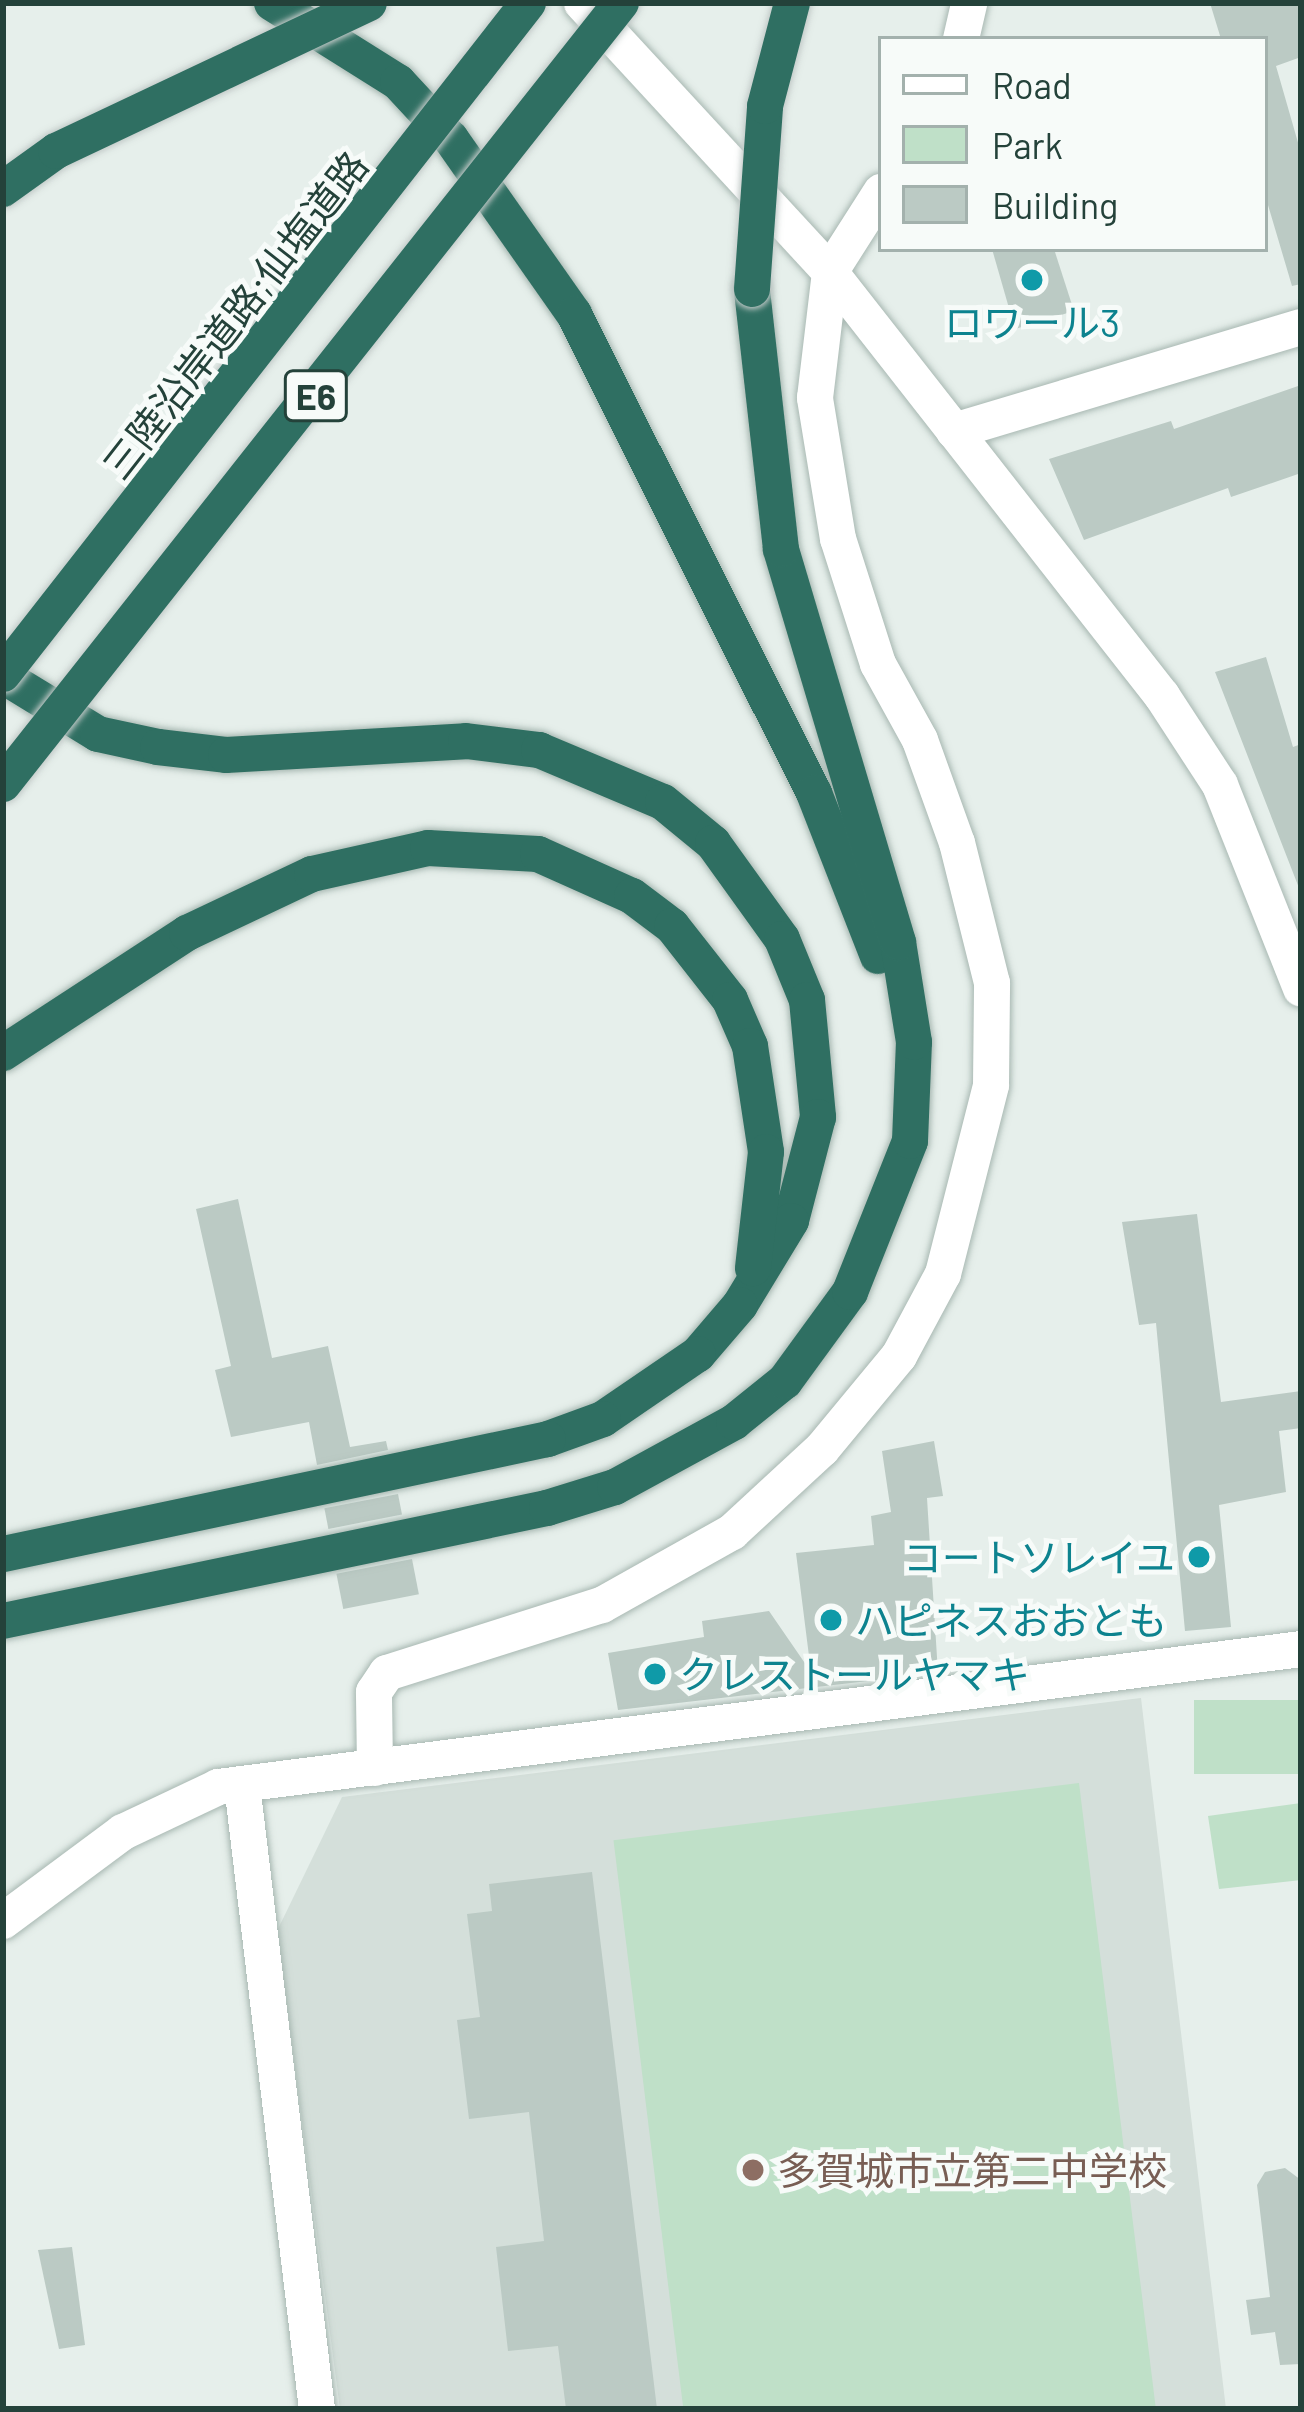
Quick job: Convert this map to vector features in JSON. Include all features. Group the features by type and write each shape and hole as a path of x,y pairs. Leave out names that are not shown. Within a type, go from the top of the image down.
{"highway":[{"path":"272,3 398,82 502,208 574,314 775,710 865,914 893,1025 898,1136 874,1243"},
{"path":"3,189 56,151 370,3"},
{"name":"三陸沿岸道路;仙塩道路","path":"3,675 527,3"},
{"name":"E6","path":"3,784 621,3"},
{"path":"3,1621 547,1508 614,1487 734,1421 784,1381 821,1339 874,1243 910,1141 909,991 782,549 752,289 765,106 792,3"},
{"path":"3,675 98,734 158,747 226,754 466,741 539,750 663,802 713,843 782,940 807,1000 817,1057 811,1165 790,1221 740,1305 652,1391 548,1439 3,1554"},
{"path":"3,1053 188,933 312,874 428,848 538,854 632,896 704,961 750,1046 765,1171 756,1260 740,1305"}],"street":[{"path":"582,3 830,272 1162,696 1220,785 1301,989"},
{"path":"962,36 969,3"},
{"path":"375,1768 374,1692 386,1673 602,1605 732,1532 822,1448 899,1355 943,1274 991,1085 992,982 957,843 920,740 878,664 838,538 815,398 830,272 878,197"},
{"path":"954,431 1301,327"},
{"path":"3,1921 123,1832 218,1787 1301,1649"},
{"path":"242,1785 317,2409"}],"shaded area":[{"name":"多賀城市立第二中学校","path":"1141,1698 1226,2409 340,2409 277,1931 342,1797"}],"green space":[{"path":"1194,1700 1301,1700 1301,1774 1194,1774"},
{"path":"1079,1783 1156,2409 683,2409 613,1840"},
{"path":"1301,1803 1301,1880 1219,1889 1208,1816"}],"building":[{"path":"1210,3 1301,3 1301,57 1276,66 1301,153 1301,284 1292,286 1268,205 1268,36 1220,36"},
{"name":"ロワール3","path":"993,252 1055,252 1074,311 1015,329"},
{"path":"1301,385 1301,473 1231,497 1228,488 1084,540 1049,459 1171,421 1174,429"},
{"path":"1266,657 1293,747 1301,744 1299,888 1215,672"},
{"path":"238,1199 272,1358 328,1346 350,1447 386,1441 388,1450 317,1465 309,1422 231,1437 215,1370 231,1366 196,1209"},
{"path":"1197,1214 1221,1402 1301,1391 1301,1428 1279,1431 1286,1492 1219,1505 1231,1627 1185,1631 1156,1323 1139,1325 1122,1222"},
{"path":"934,1441 943,1496 927,1498 938,1673 618,1710 608,1653 704,1637 702,1621 769,1611 811,1672 796,1553 874,1545 871,1516 891,1512 882,1451"},
{"path":"398,1494 402,1515 328,1529 324,1508"},
{"path":"412,1559 419,1594 343,1609 336,1574"},
{"path":"592,1872 657,2409 566,2409 558,2346 508,2351 496,2247 544,2241 529,2112 469,2119 457,2020 480,2017 467,1914 492,1911 489,1884"},
{"path":"1285,2168 1301,2180 1301,2364 1280,2365 1275,2332 1251,2335 1246,2300 1270,2297 1257,2185 1265,2172"},
{"path":"72,2247 85,2345 59,2349 38,2250"}],"place":[{"name":"ロワール3","path":"1032,280"},
{"name":"コートソレイユ","path":"1199,1557"},
{"name":"ハピネスおおとも","path":"831,1620"},
{"name":"クレストールヤマキ","path":"655,1674"},
{"name":"多賀城市立第二中学校","path":"753,2170"}]}
